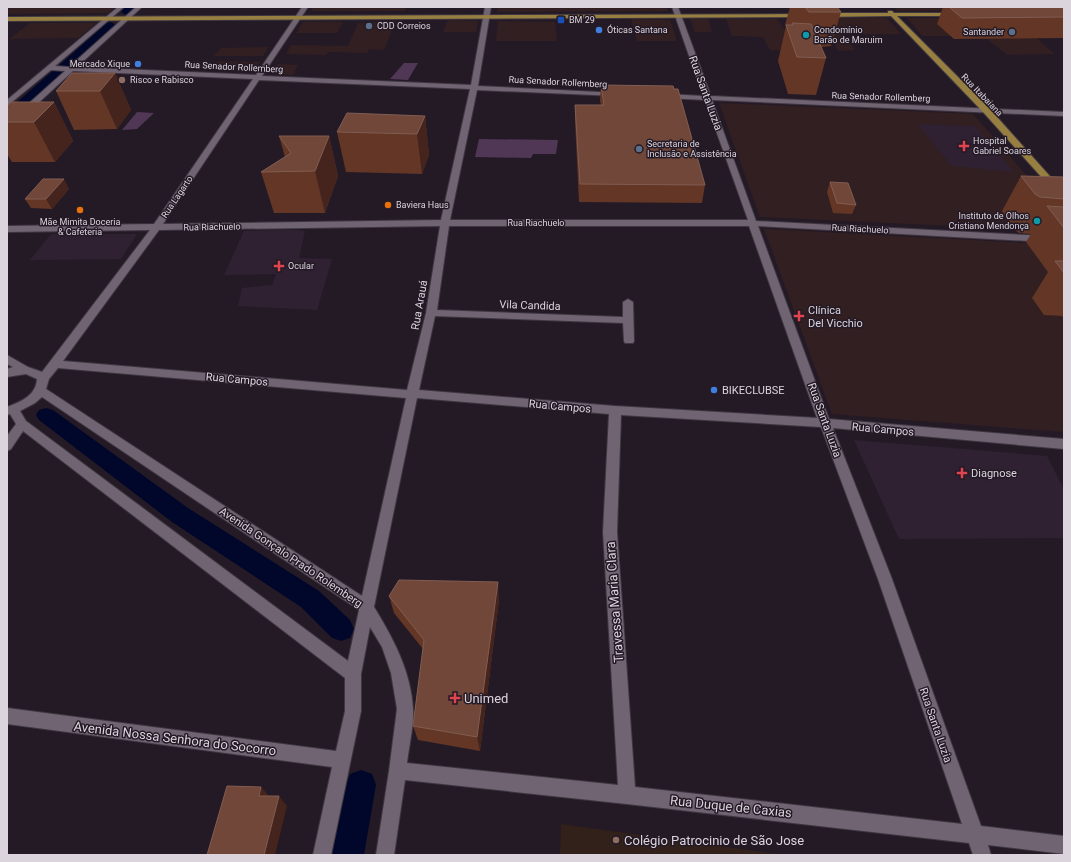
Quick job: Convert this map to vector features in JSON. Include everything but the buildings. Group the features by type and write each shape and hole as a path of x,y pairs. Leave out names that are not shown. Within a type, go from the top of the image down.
{"main road":[{"name":"Rua Itabaiana","path":"885,7 986,110 1064,197"},
{"path":"7,19 128,18 302,12 676,11 811,15"},
{"path":"819,15 960,14"}],"street":[{"path":"7,104 54,68 121,7"},
{"path":"7,127 68,68 140,7"},
{"name":"Rua Santa Luzia","path":"676,11 825,423 885,579 982,855"},
{"name":"Rua Lagarto","path":"10,410 30,401 55,364 156,228 302,12"},
{"name":"Rua Arauá","path":"353,674 366,606 431,313 445,223 474,87 487,12"},
{"name":"Rua Senador Rollemberg","path":"54,68 624,94"},
{"name":"Rua Senador Rollemberg","path":"656,96 1064,114"},
{"name":"Rua Riachuelo","path":"7,229 445,223 752,223 1064,240"},
{"path":"628,302 627,320 629,341"},
{"name":"Vila Candida","path":"431,313 627,320"},
{"path":"7,359 25,370"},
{"name":"Rua Campos","path":"55,364 615,410 825,423 1064,444"},
{"path":"7,373 25,370"},
{"name":"Avenida Gonçalo Prado Rolemberg","path":"25,370 36,372 42,384 366,606 388,644 399,673 405,709 386,855"},
{"path":"10,410 22,424 353,674 353,711 322,855"},
{"name":"Travessa Maria Clara","path":"615,410 610,532 627,794"},
{"path":"7,446 22,424"},
{"name":"Avenida Nossa Senhora do Socorro","path":"7,716 342,760"},
{"name":"Rua Duque de Caxias","path":"398,771 627,794 1064,845"}],"shaded area":[{"path":"7,7 115,7 108,13 7,14"},
{"path":"313,7 407,7 404,11 311,11"},
{"path":"498,7 667,7 668,11 497,12"},
{"path":"894,7 1007,7 1010,10 898,11"},
{"path":"815,18 887,18 901,34 842,34 855,50 839,51"},
{"path":"907,18 1013,18 1055,54 1007,55 983,36 922,36"},
{"path":"631,19 670,20 677,41 637,41"},
{"path":"690,19 708,19 712,32 695,32"},
{"path":"726,19 777,19 799,51 770,50 763,37 732,36"},
{"path":"448,20 478,21 476,32 443,32"},
{"path":"396,21 384,50 369,49 368,53 328,52 326,55 286,54 291,45 348,46 358,23"},
{"path":"498,21 555,22 557,41 496,41"},
{"path":"303,22 343,22 337,33 296,33"},
{"path":"30,23 96,23 78,38 9,39"},
{"path":"269,47 263,56 214,56 221,48"},
{"path":"218,61 260,62 253,70 214,67"},
{"path":"404,63 418,63 408,80 390,79"},
{"path":"278,64 298,65 293,75 272,74"},
{"path":"719,103 973,114 1064,218 1064,231 760,217"},
{"path":"137,112 154,113 137,129 122,130"},
{"name":"Hospital Gabriel Soares","path":"917,124 975,126 1014,172 952,166"},
{"path":"479,139 558,140 556,154 533,154 531,158 475,157"},
{"path":"764,229 1064,245 1064,432 832,414"},
{"name":"Ocular","path":"244,231 305,231 299,258 332,259 317,310 238,306 242,288 272,285 276,274 224,275"},
{"path":"51,234 137,234 121,259 30,260"},
{"name":"Diagnose","path":"854,440 1047,456 1064,490 1064,538 899,539"},
{"name":"Colégio Patrocinio de São Jose","path":"561,824 784,855 560,855"}],"waterway":[{"path":"126,12 131,7"},
{"path":"7,118 111,25"},
{"path":"46,415 180,515 310,599 341,629"},
{"path":"348,855 361,785"}],"place":[{"name":"BM 29","path":"561,20"},
{"name":"CDD Correios","path":"369,26"},
{"name":"Óticas Santana","path":"599,30"},
{"name":"Santander","path":"1012,32"},
{"name":"Condomínio Barão de Maruim","path":"806,35"},
{"name":"Mercado Xique","path":"138,64"},
{"name":"Risco e Rabisco","path":"122,80"},
{"name":"Hospital Gabriel Soares","path":"964,146"},
{"name":"Secretaria de Inclusão e Assistência","path":"639,149"},
{"name":"Baviera Haus","path":"388,205"},
{"name":"Mãe Mimita Doceria & Cafeteria","path":"80,210"},
{"name":"Instituto de Olhos Cristiano Mendonça","path":"1037,221"},
{"name":"Ocular","path":"279,266"},
{"name":"Clínica Del Vicchio","path":"799,316"},
{"name":"BIKECLUBSE","path":"714,390"},
{"name":"Diagnose","path":"962,473"},
{"name":"Unimed","path":"455,698"},
{"name":"Colégio Patrocinio de São Jose","path":"616,840"}]}
